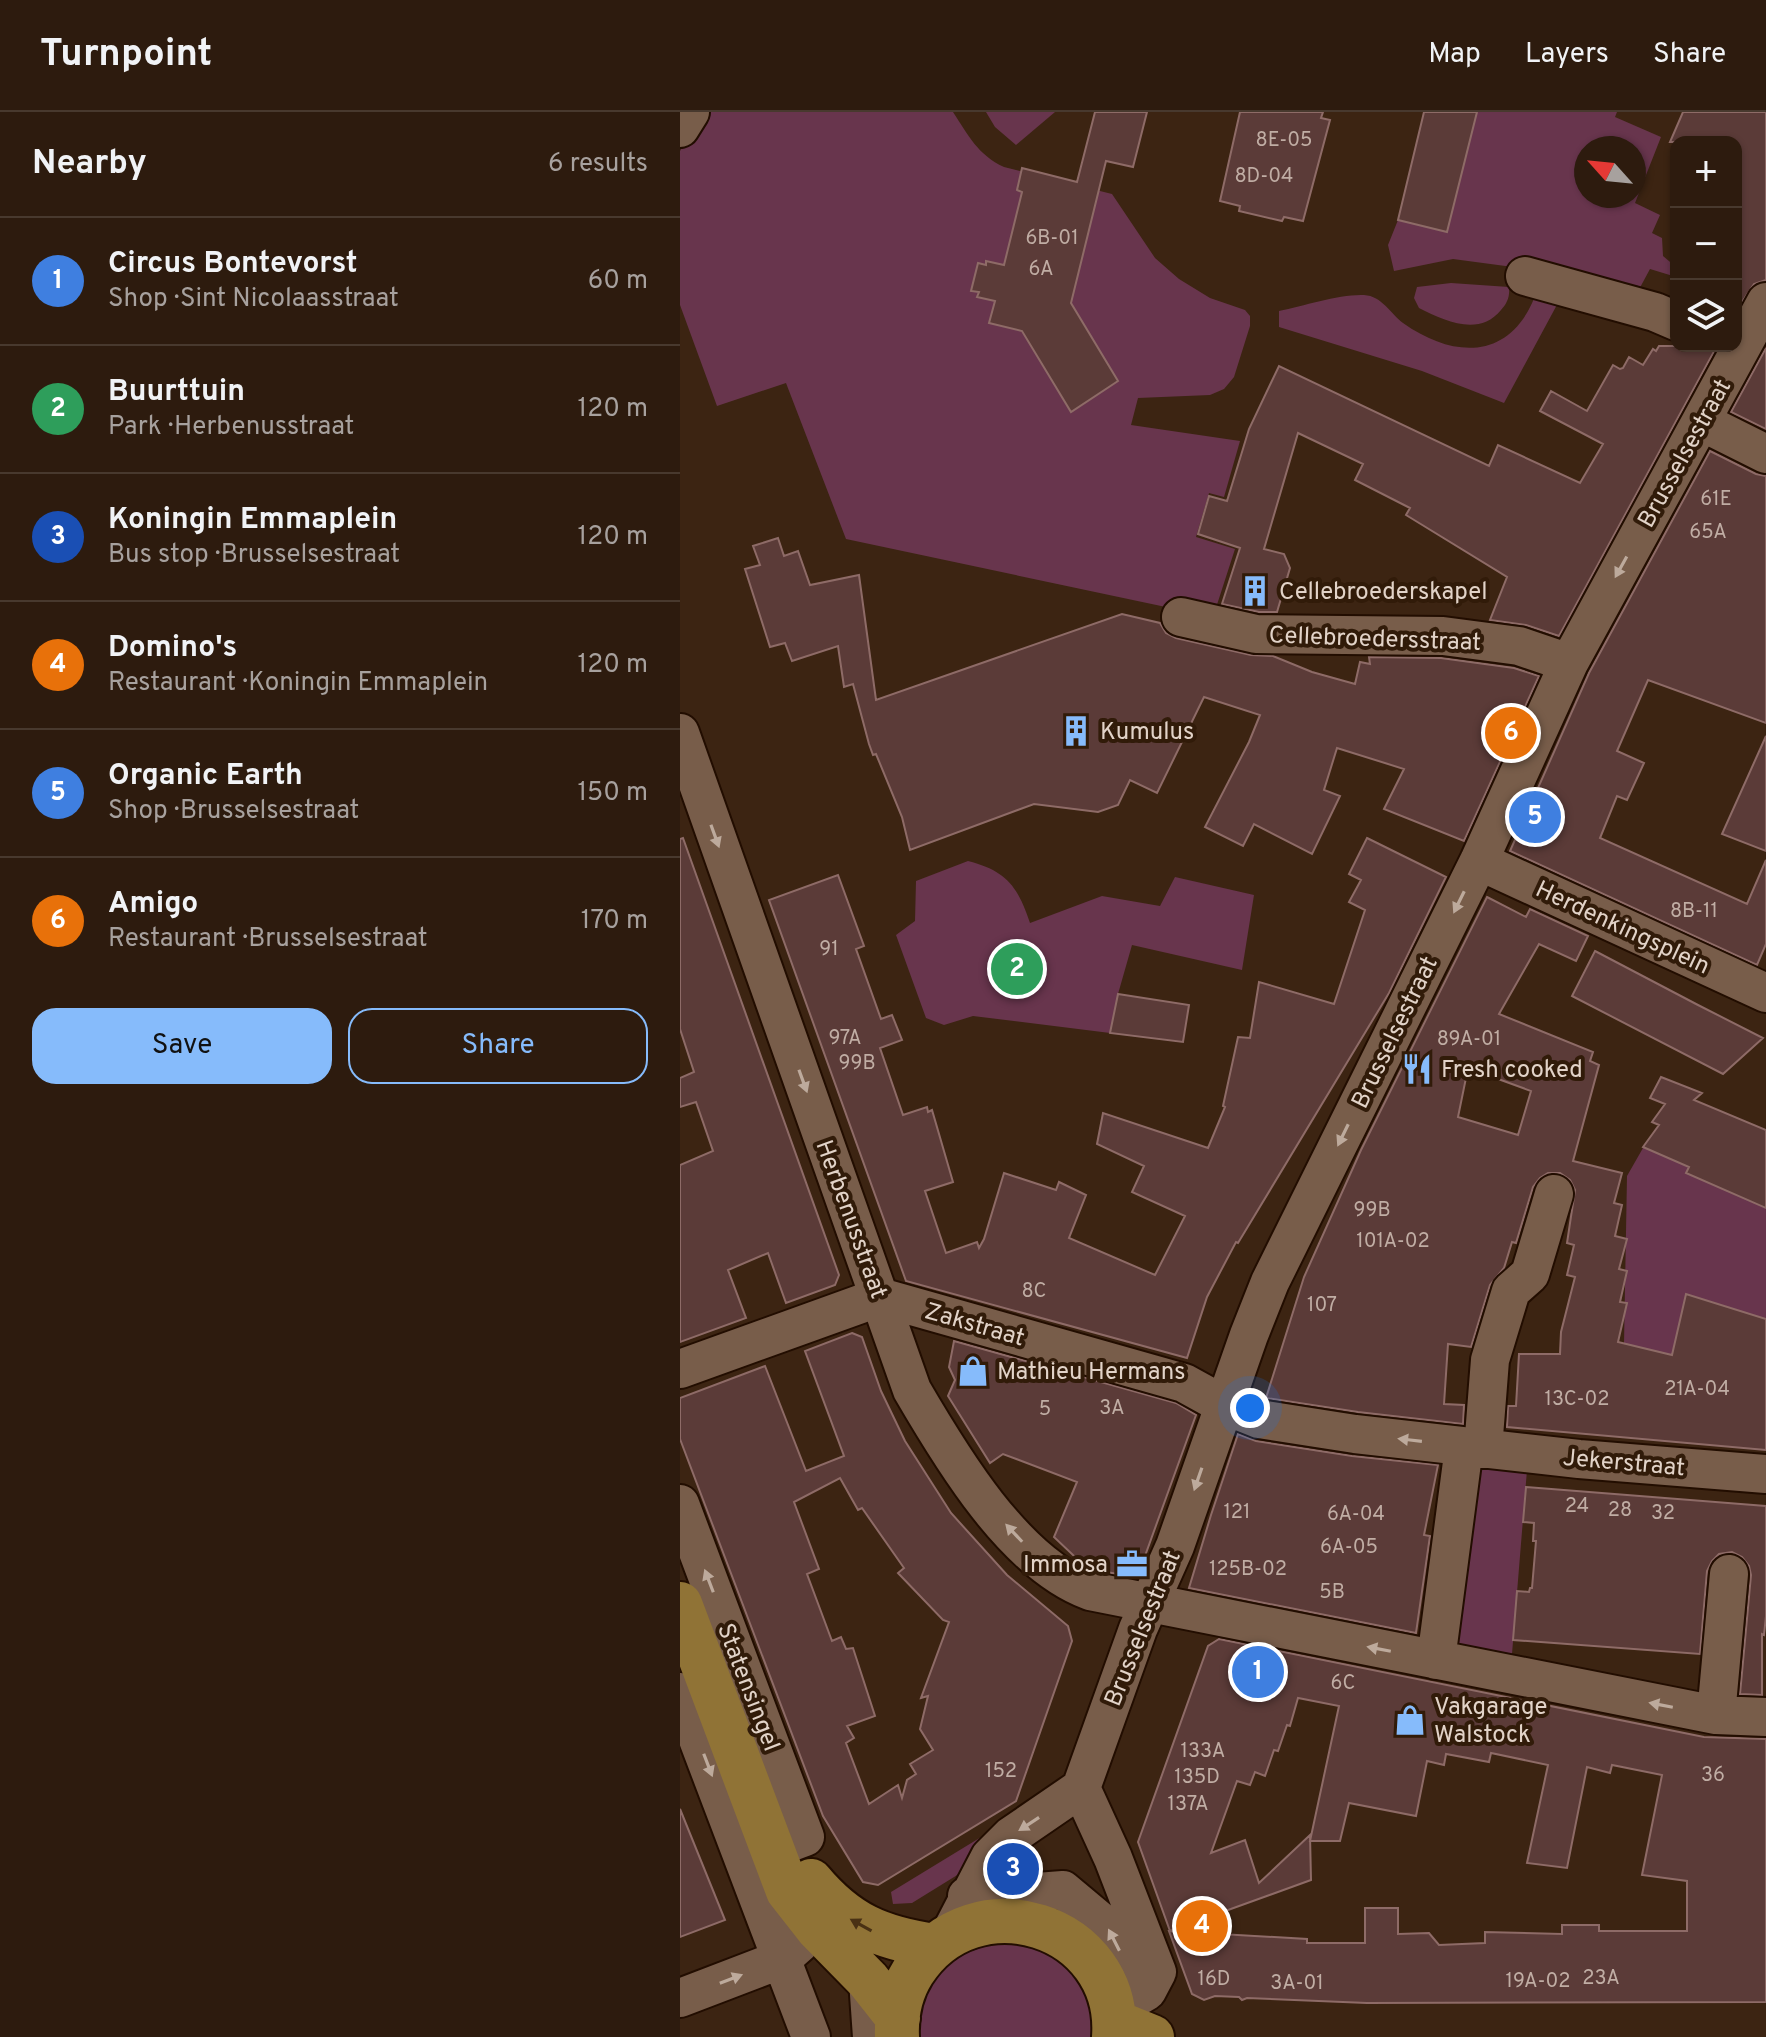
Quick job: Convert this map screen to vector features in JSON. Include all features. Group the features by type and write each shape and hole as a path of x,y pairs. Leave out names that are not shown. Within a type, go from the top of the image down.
{"main road":[{"name":"Statensingel","path":"680,1604 788,1891 817,1928 868,1980 889,2031"},
{"path":"773,1849 804,1873 844,1916 884,1937 941,1942"},
{"path":"889,2031 910,1978 941,1942 966,1928 998,1921 1047,1928 1087,1957 1105,1984 1124,2027"}],"street":[{"path":"680,128 690,112"},
{"path":"1525,276 1670,318"},
{"name":"Brusselsestraat","path":"1742,338 1766,302"},
{"name":"Brusselsestraat","path":"1081,1788 1138,1629 1175,1546 1270,1282 1479,861 1569,663 1702,422 1733,352"},
{"path":"1702,422 1766,454"},
{"name":"Cellebroedersstraat","path":"1181,617 1256,634 1443,636 1519,646 1569,663"},
{"name":"Herbenusstraat","path":"683,754 912,1390 942,1441 987,1504 1030,1551 1053,1571 1090,1591 1716,1715 1766,1717"},
{"name":"Herdenkingsplein","path":"1479,861 1766,993"},
{"path":"1436,1660 1490,1360 1511,1291 1530,1274 1554,1194"},
{"path":"680,1369 880,1297"},
{"name":"Zakstraat","path":"880,1297 1184,1383 1224,1405"},
{"name":"Jekerstraat","path":"1224,1405 1259,1419 1355,1434 1579,1459 1766,1474"},
{"name":"Statensingel","path":"680,1504 805,1837 773,1849"},
{"path":"1716,1715 1729,1574"},
{"path":"680,1692 811,2037"},
{"path":"941,1942 982,1867 1003,1842 1081,1788 1126,1890 1157,1972 1124,2027"},
{"path":"967,1896 991,1884 1008,1883 1037,1892 1063,1890 1112,1931 1129,1975 1124,2027"},
{"path":"680,1998 782,1959 817,1928"}],"shaded area":[{"path":"704,112 953,112 980,150 1004,167 1112,194 1155,258 1179,279 1210,298 1245,310 1250,316 1250,326 1234,377 1224,389 1210,395 1138,398 1131,425 1240,441 1224,497 1209,493 1196,537 1235,549 1213,617 846,539 786,383 717,406 680,305 680,151"},
{"path":"986,112 1055,112 1016,145 995,127"},
{"path":"1477,112 1617,112 1615,117 1661,137 1646,175 1646,136 1574,136 1574,208 1645,208 1660,215 1652,233 1662,238 1663,256 1670,262 1670,275 1650,269 1636,295 1550,272 1453,259 1394,271 1388,245 1398,220 1447,232"},
{"path":"1451,283 1509,287 1508,297 1492,318 1472,325 1440,318 1419,308 1414,298 1417,287"},
{"path":"1537,291 1559,301 1504,403 1422,371 1279,327 1279,311 1333,298 1364,295 1381,302 1403,323 1443,344 1463,348 1481,347 1498,341 1514,330 1527,313"},
{"path":"968,861 992,870 1009,882 1021,900 1030,923 1102,896 1160,906 1175,877 1254,895 1242,970 1132,945 1110,1033 973,1016 944,1025 926,1018 896,935 915,921 916,881"},
{"path":"1647,1141 1663,1148 1659,1154 1689,1167 1686,1173 1766,1208 1766,1319 1686,1294 1664,1395 1624,1344 1627,1176"},
{"path":"1473,1464 1527,1470 1512,1654 1446,1641"},
{"path":"991,1831 967,1869 912,1903 893,1904 891,1892"},
{"path":"1008,1942 1044,1952 1072,1971 1088,1997 1095,2037 919,2037 925,1999 932,1983 943,1970 971,1951"}],"building":[{"path":"1095,112 1147,112 1133,167 1106,161 1071,303 1118,381 1071,412 1022,331 989,323 995,301 977,297 979,292 971,291 978,263 986,265 986,261 1004,265 1022,192 1017,190 1022,168 1077,182"},
{"path":"1240,112 1323,112 1321,118 1330,120 1303,221 1284,217 1282,221 1239,211 1240,206 1220,201"},
{"path":"1424,112 1477,112 1447,232 1398,220"},
{"path":"1683,112 1766,112 1766,280 1754,284 1742,302 1742,136 1673,136"},
{"path":"1659,346 1670,346 1670,352 1714,352 1559,636 1526,625 1490,620 1507,577 1406,515 1410,508 1355,480 1363,464 1298,433 1264,549 1284,554 1290,568 1277,612 1259,612 1222,604 1240,548 1198,534 1209,496 1227,501 1249,429 1279,366 1489,466 1498,445 1580,483 1603,444 1540,411 1551,391 1587,411 1613,365 1623,368 1629,357 1643,365 1653,349 1656,351"},
{"path":"1766,348 1766,429 1731,412"},
{"path":"1710,451 1766,476 1766,723 1648,680 1617,751 1644,763 1627,800 1617,796 1600,838 1747,904 1766,860 1766,944 1757,965 1510,851 1589,673"},
{"path":"778,538 784,556 798,551 810,585 859,575 876,700 1122,614 1160,623 1166,633 1176,638 1251,655 1273,656 1312,672 1355,684 1360,662 1370,664 1369,657 1441,658 1514,668 1539,676 1464,841 1384,809 1404,769 1337,748 1324,790 1340,796 1312,854 1254,824 1243,846 1205,827 1260,715 1204,697 1157,793 1130,780 1118,805 1098,812 1034,804 910,850 902,817 869,744 853,684 844,687 838,646 792,661 785,643 770,647 745,569 760,565 753,546"},
{"path":"1766,736 1766,851 1722,834"},
{"path":"683,838 839,1275 835,1285 786,1303 768,1253 728,1270 746,1318 680,1342 680,1165 713,1151 696,1102 680,1107 680,1078 694,1072 680,1029 680,839"},
{"path":"1367,838 1446,877 1389,993 1236,1242 1207,1297 1187,1358 906,1281 769,900 838,875 864,946 856,949 881,1019 892,1015 902,1040 880,1048 903,1115 927,1107 928,1112 932,1110 953,1182 925,1191 946,1253 977,1242 979,1248 1004,1173 1056,1190 1059,1182 1086,1195 1069,1238 1155,1275 1185,1216 1132,1192 1144,1166 1097,1144 1103,1113 1208,1148 1225,1107 1238,1037 1250,1038 1259,982 1334,1004 1365,910 1349,902 1361,880 1349,874"},
{"path":"1487,897 1526,917 1530,909 1588,936 1576,961 1539,944 1499,1014 1593,1052 1590,1061 1599,1065 1573,1161 1622,1173 1614,1203 1622,1205 1615,1236 1627,1239 1619,1269 1627,1271 1620,1302 1627,1303 1618,1342 1672,1355 1686,1294 1766,1319 1766,1450 1507,1427 1508,1406 1516,1406 1519,1354 1560,1354 1561,1332 1575,1277 1567,1275 1574,1245 1567,1243 1575,1190 1570,1180 1560,1173 1548,1173 1533,1187 1516,1243 1512,1242 1504,1268 1490,1285 1471,1347 1448,1344 1444,1404 1464,1405 1463,1424 1266,1398 1304,1277 1361,1150","holes":["1468,1068 1531,1091 1518,1135 1458,1117"]},
{"path":"1595,951 1763,1038 1723,1074 1572,996"},
{"path":"1118,994 1189,1005 1183,1042 1110,1033"},
{"path":"1661,1077 1702,1093 1694,1100 1766,1130 1766,1208 1686,1173 1689,1167 1643,1147 1659,1125 1652,1122 1665,1104 1650,1098"},
{"path":"852,1333 862,1337 881,1391 905,1441 951,1513 1007,1575 1068,1626 1072,1641 1016,1801 878,1885 863,1882 823,1816 680,1439 680,1398 765,1366 806,1471 844,1456 805,1351","holes":["840,1478 858,1510 862,1508 904,1568 898,1573 943,1620 949,1622 921,1698 928,1696 920,1729 933,1750 910,1764 916,1774 907,1780 902,1798 898,1785 869,1804 846,1743 854,1738 847,1726 875,1716 853,1648 846,1649 841,1637 832,1641 807,1574 819,1569 794,1502"]},
{"path":"954,1341 1176,1403 1196,1415 1137,1578 1097,1570 1074,1556 1054,1537 1077,1482 1003,1454 990,1463 948,1396 955,1380 949,1367"},
{"path":"1238,1434 1256,1441 1352,1456 1438,1465 1424,1535 1430,1536 1416,1633 1189,1588"},
{"path":"1526,1487 1766,1506 1762,1695 1740,1694 1751,1575 1742,1557 1732,1552 1719,1554 1707,1571 1700,1654 1513,1640 1517,1591 1529,1592 1532,1588 1536,1541 1533,1541 1534,1523 1523,1522"},
{"path":"1219,1639 1704,1737 1766,1739 1766,2002 1367,2003 1242,2000 1239,1997 1215,1996 1204,2000 1192,1994 1169,1931 1307,1939 1307,1943 1365,1943 1365,1908 1398,1908 1398,1934 1429,1933 1439,1945 1485,1943 1485,1932 1562,1934 1562,1925 1599,1925 1599,1931 1687,1931 1687,1881 1642,1875 1662,1775 1612,1765 1610,1773 1587,1767 1567,1868 1527,1863 1548,1765 1491,1753 1489,1762 1446,1754 1444,1765 1427,1761 1416,1816 1349,1803 1340,1841 1310,1841 1311,1880 1170,1931 1138,1842 1208,1646","holes":["1298,1698 1339,1706 1310,1840 1310,1835 1259,1883 1245,1840 1211,1853 1237,1781 1250,1785 1255,1772 1265,1776 1274,1750 1278,1751 1287,1725 1290,1726"]},
{"path":"680,1809 725,1920 680,1937"}],"place":[{"name":"Cellebroederskapel","path":"1255,591"},
{"name":"Kumulus","path":"1076,731"},
{"name":"Amigo","path":"1511,733"},
{"name":"Organic Earth","path":"1535,817"},
{"name":"Buurttuin","path":"1017,969"},
{"name":"Fresh cooked","path":"1417,1069"},
{"name":"Mathieu Hermans","path":"973,1371"},
{"name":"Immosa","path":"1132,1564"},
{"name":"Circus Bontevorst","path":"1258,1672"},
{"name":"Vakgarage Walstock","path":"1410,1720"},
{"name":"Koningin Emmaplein","path":"1013,1869"},
{"name":"Domino's","path":"1202,1926"}]}
